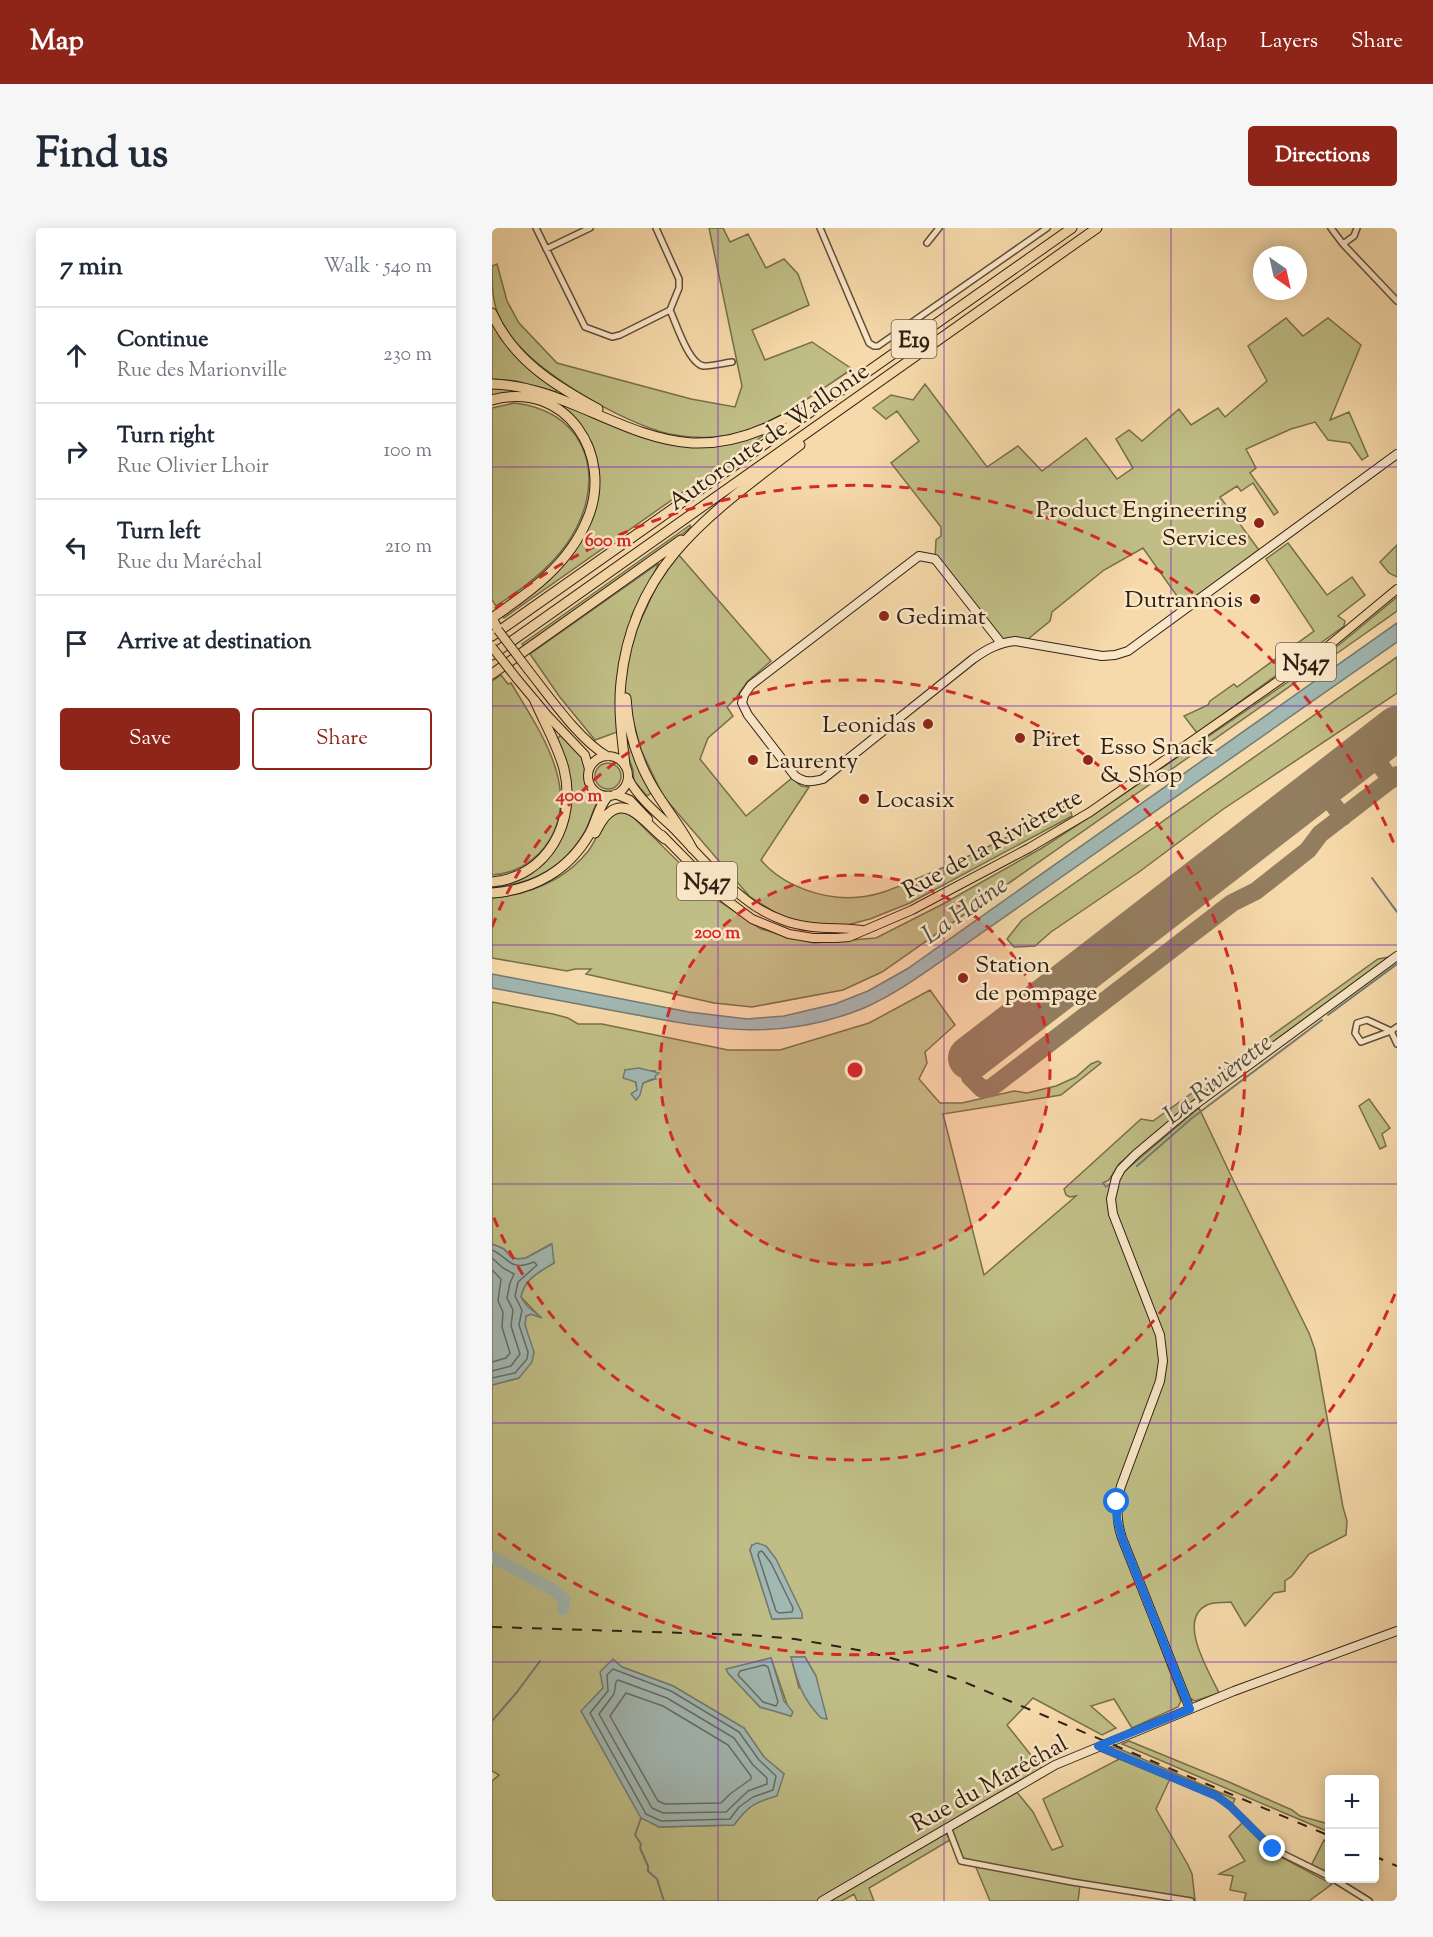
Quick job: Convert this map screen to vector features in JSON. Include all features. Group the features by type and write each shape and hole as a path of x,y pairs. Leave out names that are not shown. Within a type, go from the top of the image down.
{"highway":[{"name":"Autoroute de Wallonie","path":"494,627 811,412 1072,228"},
{"name":"Autoroute de Wallonie","path":"492,655 1097,228"},
{"path":"492,313 510,345 531,367 553,383 625,426"},
{"path":"492,384 511,385 539,392 625,426 671,440 713,443 749,435 794,413 811,412"},
{"path":"492,400 506,397 526,398 543,402 564,414 578,427 588,444 594,463 596,482 588,519 568,554 494,627"},
{"path":"492,674 657,557 803,442 835,413"},
{"path":"625,765 620,698 623,663 632,628 647,590 668,561 705,519"},
{"path":"623,663 629,724 640,761 650,783 681,826 692,848"},
{"path":"492,882 514,878 538,863 554,845 564,821 567,792 564,768 535,701"},
{"path":"580,848 591,830 600,806 612,795"},
{"path":"492,893 520,889 543,880 564,866 596,831 607,814 620,807 633,811 665,839"}],"main road":[{"name":"Rue de la Rivièrette","path":"862,930 894,919 930,901 1051,836 1090,812 1327,647 1397,590"},
{"path":"494,627 585,738 596,749 607,756 619,758 625,765"},
{"name":"N547","path":"492,647 535,701 585,755 591,786 598,793 630,800 724,898 743,913 766,926 801,936 849,937 862,930"},
{"path":"589,769 596,760 607,756"},
{"name":"N547","path":"625,765 628,778 637,792 746,900 775,918 810,927 862,930"},
{"path":"612,795 623,789 628,778"}],"street":[{"path":"536,228 585,327 612,337 670,310 680,288 679,279 656,228"},
{"path":"546,249 590,228"},
{"path":"820,228 869,343 874,346 1047,228"},
{"path":"927,243 939,228"},
{"path":"1331,228 1397,302"},
{"path":"1343,244 1354,236 1357,228"},
{"path":"670,310 689,353 697,364 704,366 732,362"},
{"path":"1001,643 935,559 919,556 751,684 744,694 742,703 748,715 790,770 802,781 811,782 823,779 973,659 1001,643 1015,641 1102,656 1128,651 1397,454"},
{"path":"1190,1709 1122,1538 1117,1519 1120,1486 1160,1381 1163,1361 1160,1335 1113,1214 1111,1199 1114,1185 1124,1166 1179,1117 1397,956"},
{"path":"1397,1027 1391,1031 1361,1042 1354,1033 1357,1023 1364,1020 1391,1031 1397,1044"},
{"path":"1098,1746 1293,1668 1397,1631"},
{"name":"Rue du Maréchal","path":"822,1901 1032,1778 1098,1746 1216,1796 1230,1806 1273,1849 1325,1875"},
{"path":"948,1827 961,1861 1191,1901"},
{"name":"Rue du Maréchal","path":"1339,1883 1369,1901"}],"shaded area":[{"path":"709,228 723,228 730,242 748,234 766,268 784,259 798,274 809,305 752,330 765,360 812,342 852,369 770,421 734,434 715,437 686,437 649,428 601,405 552,375 531,358 502,323 494,302 492,281 492,266 497,264 507,301 519,323 557,363 691,399 735,407 742,386"},
{"path":"492,318 511,350 557,390 556,392 516,381 492,379"},
{"path":"1286,318 1303,336 1328,318 1361,345 1330,420 1349,412 1368,456 1362,460 1350,443 1328,440 1315,422 1291,429 1246,449 1256,468 1250,473 1278,512 1274,515 1253,483 1241,491 1237,486 1220,497 1259,550 1184,606 1143,548 1104,570 1052,612 1050,621 1028,639 999,640 935,559 936,540 941,536 941,527 891,463 919,441 897,411 886,419 873,408 891,395 913,400 925,384 987,467 1018,446 1042,471 1086,438 1117,479 1133,468 1116,439 1129,430 1142,441 1179,409 1191,425 1218,408 1225,417 1267,381 1248,346"},
{"path":"492,388 514,389 534,394 650,439 736,443 767,433 504,618 502,615 532,594 592,519 599,492 599,469 592,443 579,423 544,400 492,398"},
{"path":"514,403 541,409 561,421 576,436 585,455 589,477 587,499 579,522 566,545 534,579 496,606 492,600 492,408"},
{"path":"690,525 691,527 679,537 525,647 522,644"},
{"path":"1288,543 1327,595 1352,577 1365,595 1338,616 1345,621 1344,626 1197,733 1184,716 1208,705 1210,701 1234,684 1237,687 1314,631 1266,559"},
{"path":"1397,545 1397,577 1389,573 1380,562"},
{"path":"678,554 771,661 747,682 727,707 733,716 708,738 700,759 746,816 792,778 801,786 809,787 761,860 781,878 806,890 834,897 868,896 959,861 1069,804 1072,816 910,903 870,919 843,926 804,924 784,918 750,897 663,796 641,750 635,727 626,728 641,775 651,793 647,796 634,781 627,753 625,729 595,740 559,696 530,654 659,563 631,617 637,628 657,585"},
{"path":"1397,597 1397,611 882,972 843,990 752,1007 714,1003 586,974 591,969 567,971 492,958 492,898 520,893 558,878 580,861 606,821 621,812 633,817 716,899 761,929 814,943 876,938 941,905 1042,848 1096,813 1304,671"},
{"path":"1397,657 1397,693 1222,810 1139,872 1051,932 1035,946 1014,947 1007,939 1022,920"},
{"path":"501,675 508,684 511,683 545,742 554,763 559,784 560,806 556,827 539,854 514,870 492,875 492,681"},
{"path":"561,735 582,756 585,762 585,783 591,793 599,799 586,829 566,856 545,872 521,882 492,888 492,885 500,884 557,846 567,822 557,739"},
{"path":"608,763 617,767 621,776 617,785 608,789 599,785 595,776 599,767"},
{"path":"1389,957 1191,1102 1119,1164 1109,1180 1103,1183 1106,1187 1199,1108 1309,1333 1315,1350 1347,1521 1346,1535 1309,1554 1292,1576 1285,1581 1285,1591 1274,1593 1245,1626 1231,1602 1209,1604 1198,1612 1195,1634 1198,1647 1219,1693 1195,1701 1189,1698 1156,1617 1151,1622 1181,1701 1178,1707 1132,1728 1114,1699 1091,1706 1116,1728 1102,1735 1033,1698 1007,1725 1042,1769 818,1901 492,1901 492,1781 499,1775 492,1771 492,1385 519,1378 527,1334 526,1316 531,1314 540,1317 521,1297 525,1285 554,1263 551,1244 526,1258 518,1259 492,1244 492,1002 553,1014 568,1018 578,1024 602,1024 728,1050 780,1050 869,1023 930,990 955,1025 925,1052 927,1063 919,1079 940,1103 962,1103 1014,1091 1027,1093 1056,1086 1076,1077 1098,1061 1101,1063 1061,1095 943,1114 984,1275 1076,1196 1066,1195 1064,1189 1141,1119 1153,1121 1378,959","holes":["625,1070 655,1071 655,1079 643,1083 639,1095 634,1093 637,1090 636,1082 630,1080","752,1545 802,1618 772,1619 750,1550","791,1657 805,1657 816,1676 799,1688","771,1658 791,1716 760,1707 728,1673 727,1669","613,1660 622,1667 673,1686 744,1728 764,1757 784,1774 744,1812 734,1825 659,1827 582,1711 603,1688"]},
{"path":"1369,1099 1390,1128 1382,1134 1386,1146 1380,1149 1359,1106"},
{"path":"1129,1741 1229,1782 1292,1810 1300,1816 1325,1823 1325,1830 1122,1744"},
{"path":"1115,1747 1235,1799 1233,1804 1218,1795 1109,1749"},
{"path":"1121,1758 1170,1779 1156,1809 1192,1874 1195,1900 963,1860 951,1829 1016,1791 1033,1812 1052,1850 1063,1846 1043,1799"},
{"path":"1243,1822 1273,1853 1325,1880 1325,1883 1332,1884 1309,1901 1244,1901 1246,1893 1230,1890 1233,1876 1219,1874 1245,1861 1229,1836"},
{"path":"945,1832 950,1840 869,1888 874,1901 857,1901 854,1894 842,1901 830,1901"},
{"path":"1324,1840 1325,1873 1311,1866"},
{"path":"975,1865 1080,1885 1078,1901 990,1901"}],"water":[{"path":"1397,623 1397,642 921,976 864,1008 803,1026 745,1030 688,1024 492,988 492,974 689,1012 747,1019 784,1016 835,1004 868,991 907,969"},
{"path":"639,1068 659,1073 655,1076 656,1079 643,1083 636,1100 631,1094 637,1090 636,1082 623,1078 625,1070"},
{"path":"492,1244 518,1259 526,1258 552,1244 554,1263 525,1285 521,1297 527,1306 542,1318 531,1314 526,1316 525,1325 534,1352 532,1362 519,1378 492,1385"},
{"path":"757,1543 766,1546 776,1559 802,1613 802,1618 772,1619 750,1550 752,1545"},
{"path":"791,1657 805,1657 816,1676 827,1719 821,1718 805,1697"},
{"path":"771,1658 784,1701 793,1712 791,1716 760,1707 726,1669"},
{"path":"613,1659 622,1667 673,1686 744,1728 764,1757 784,1774 777,1796 752,1806 734,1825 659,1827 641,1818 581,1711 603,1688 600,1672"}],"waterway":[{"path":"1372,878 1397,912"},
{"name":"La Rivièrette","path":"1328,1015 1397,964"},
{"name":"La Rivièrette","path":"1137,1166 1192,1118 1322,1020"},
{"path":"492,1557 554,1590 564,1599 563,1609"},
{"path":"492,1721 540,1661"},
{"path":"641,1818 635,1835 641,1844 640,1848 648,1871 657,1879 664,1901"}],"taxiway":[{"path":"1369,750 1391,780"},
{"path":"970,1058 966,1064 970,1077 982,1089 991,1088 1232,903 1256,891 1308,850 1320,834 1397,775"},
{"path":"1320,788 1343,817"}],"runway":[{"path":"970,1058 1397,728"}],"railway":[{"path":"492,1627 749,1635 795,1639 864,1651 913,1664 962,1681 1325,1834"},
{"path":"1379,1858 1397,1866"}],"place":[{"name":"Product Engineering Services","path":"1259,523"},
{"name":"Dutrannois","path":"1255,599"},
{"name":"Gedimat","path":"884,616"},
{"name":"Leonidas","path":"928,724"},
{"name":"Piret","path":"1020,738"},
{"name":"Laurenty","path":"753,760"},
{"name":"Esso Snack & Shop","path":"1088,760"},
{"name":"Locasix","path":"864,799"},
{"name":"Station de pompage","path":"963,978"}],"route":[{"path":"1117,1502 1117,1519 1122,1538 1190,1709 1098,1746 1216,1796 1230,1806 1273,1849"}],"water label":[{"name":"La Haine","path":"964,909"}]}
